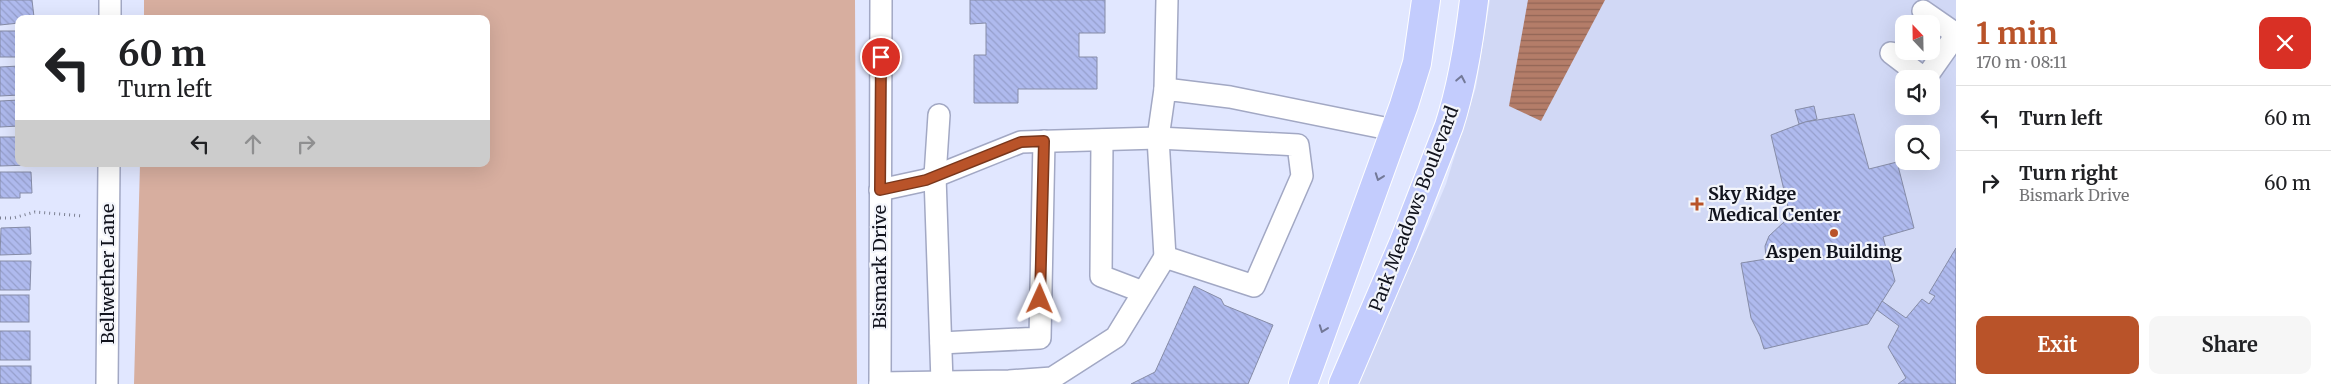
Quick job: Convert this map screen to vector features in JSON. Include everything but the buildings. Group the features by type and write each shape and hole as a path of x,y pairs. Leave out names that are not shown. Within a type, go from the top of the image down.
{"main road":[{"path":"1303,384 1384,166 1416,63 1426,0"},
{"name":"Park Meadows Boulevard","path":"1343,384 1403,244 1449,126 1459,86 1474,0"}],"street":[{"path":"110,0 110,15"},
{"name":"Bismark Drive","path":"880,383 881,0"},
{"path":"880,383 1010,383 1052,378 1116,338 1165,257 1158,138 1165,89 1167,0"},
{"path":"1891,53 1925,79 1956,34 1923,11"},
{"path":"1165,89 1230,97 1394,130"},
{"path":"939,115 935,176 942,382"},
{"path":"880,190 935,176 1021,142 1158,138 1298,145 1302,176 1254,286 1165,257"},
{"path":"1102,140 1101,276 1143,292"},
{"path":"941,343 1040,338 1044,141"},
{"name":"Bellwether Lane","path":"107,384 109,167"}],"path":[{"path":"0,218 13,218 35,212 83,216"}],"shaded area":[{"path":"144,0 855,0 857,384 134,384 140,167 490,167 490,15 144,15"},
{"name":"Sky Ridge Medical Center","path":"1490,0 1956,0 1956,384 1353,384 1446,184 1476,87"},
{"path":"1528,0 1605,0 1541,121 1509,106"}],"place":[{"name":"Sky Ridge Medical Center","path":"1697,204"},
{"name":"Aspen Building","path":"1834,233"}],"route":[{"path":"881,57 880,190 926,180 1021,142 1044,141 1040,299"}]}
